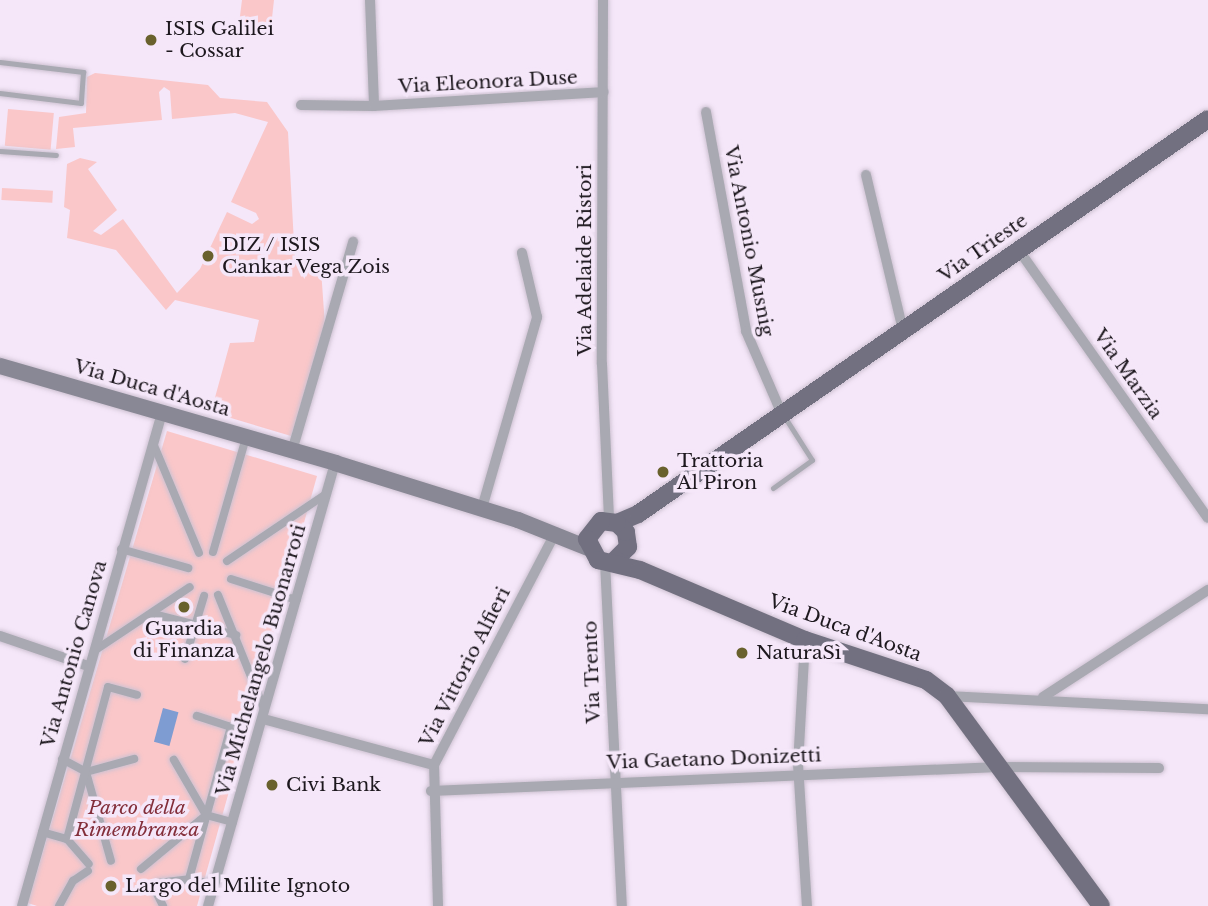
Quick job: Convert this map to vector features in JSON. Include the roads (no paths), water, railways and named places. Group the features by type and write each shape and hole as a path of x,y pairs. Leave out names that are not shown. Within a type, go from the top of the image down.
{"main road":[{"name":"Via Trieste","path":"617,525 638,514 1208,119"},
{"name":"Via Duca d'Aosta","path":"0,366 292,450 588,540 615,559 804,639 903,669 947,696"},
{"name":"Via Duca d'Aosta","path":"518,520 554,535 588,540"},
{"path":"588,540 617,525"},
{"path":"615,559 617,525"},
{"path":"947,696 998,767 1080,872 1111,906"},
{"path":"1080,872 1101,906"}],"street":[{"name":"Via Eleonora Duse","path":"370,0 374,107"},
{"name":"Via Adelaide Ristori","path":"603,0 602,364 617,525"},
{"name":"Via Eleonora Duse","path":"301,104 374,107 604,92"},
{"name":"Via Antonio Musnig","path":"706,112 746,331 782,414"},
{"path":"866,175 903,330"},
{"path":"292,450 353,242"},
{"name":"Via Marzia","path":"1018,249 1208,518"},
{"path":"482,508 537,317 523,253"},
{"name":"Via Antonio Canova","path":"22,906 91,653 162,412"},
{"path":"214,552 246,438"},
{"path":"153,440 199,553"},
{"name":"Via Michelangelo Buonarroti","path":"208,906 335,463"},
{"path":"228,561 326,494"},
{"name":"Via Vittorio Alfieri","path":"438,906 432,791 434,765 554,535"},
{"path":"121,549 188,568"},
{"name":"Via Trento","path":"615,559 613,781 622,906"},
{"path":"231,579 297,600"},
{"path":"91,653 190,587"},
{"path":"1043,697 1208,590"},
{"path":"218,595 236,635 264,715 434,765"},
{"path":"185,659 204,596"},
{"path":"153,614 236,635"},
{"path":"0,636 88,666"},
{"path":"804,639 799,774 807,906"},
{"path":"67,839 108,687 137,695"},
{"path":"947,696 1043,697 1208,709"},
{"path":"189,878 231,727 197,716"},
{"path":"62,759 86,772 134,758"},
{"path":"174,760 206,815 233,822"},
{"name":"Via Gaetano Donizetti","path":"432,791 613,781 998,767 1160,768"},
{"path":"86,772 111,861"},
{"path":"141,869 206,815"},
{"path":"42,832 67,839 88,867 74,881 59,906"},
{"path":"163,906 157,888 189,878 214,886"}],"lane":[{"path":"0,62 83,72 81,103 0,93"},
{"path":"0,151 56,155"},
{"path":"773,488 812,460 782,414"}],"water":[{"path":"163,708 178,712 169,746 154,742"}],"place":[{"name":"ISIS Galilei - Cossar","path":"151,40"},
{"name":"DIZ / ISIS Cankar Vega Zois","path":"208,256"},
{"name":"Trattoria Al Piron","path":"663,472"},
{"name":"Guardia di Finanza","path":"184,607"},
{"name":"NaturaSì","path":"742,653"},
{"name":"Civi Bank","path":"272,785"},
{"name":"Largo del Milite Ignoto","path":"111,886"}],"park label":[{"name":"Parco della Rimembranza","path":"137,819"}]}
